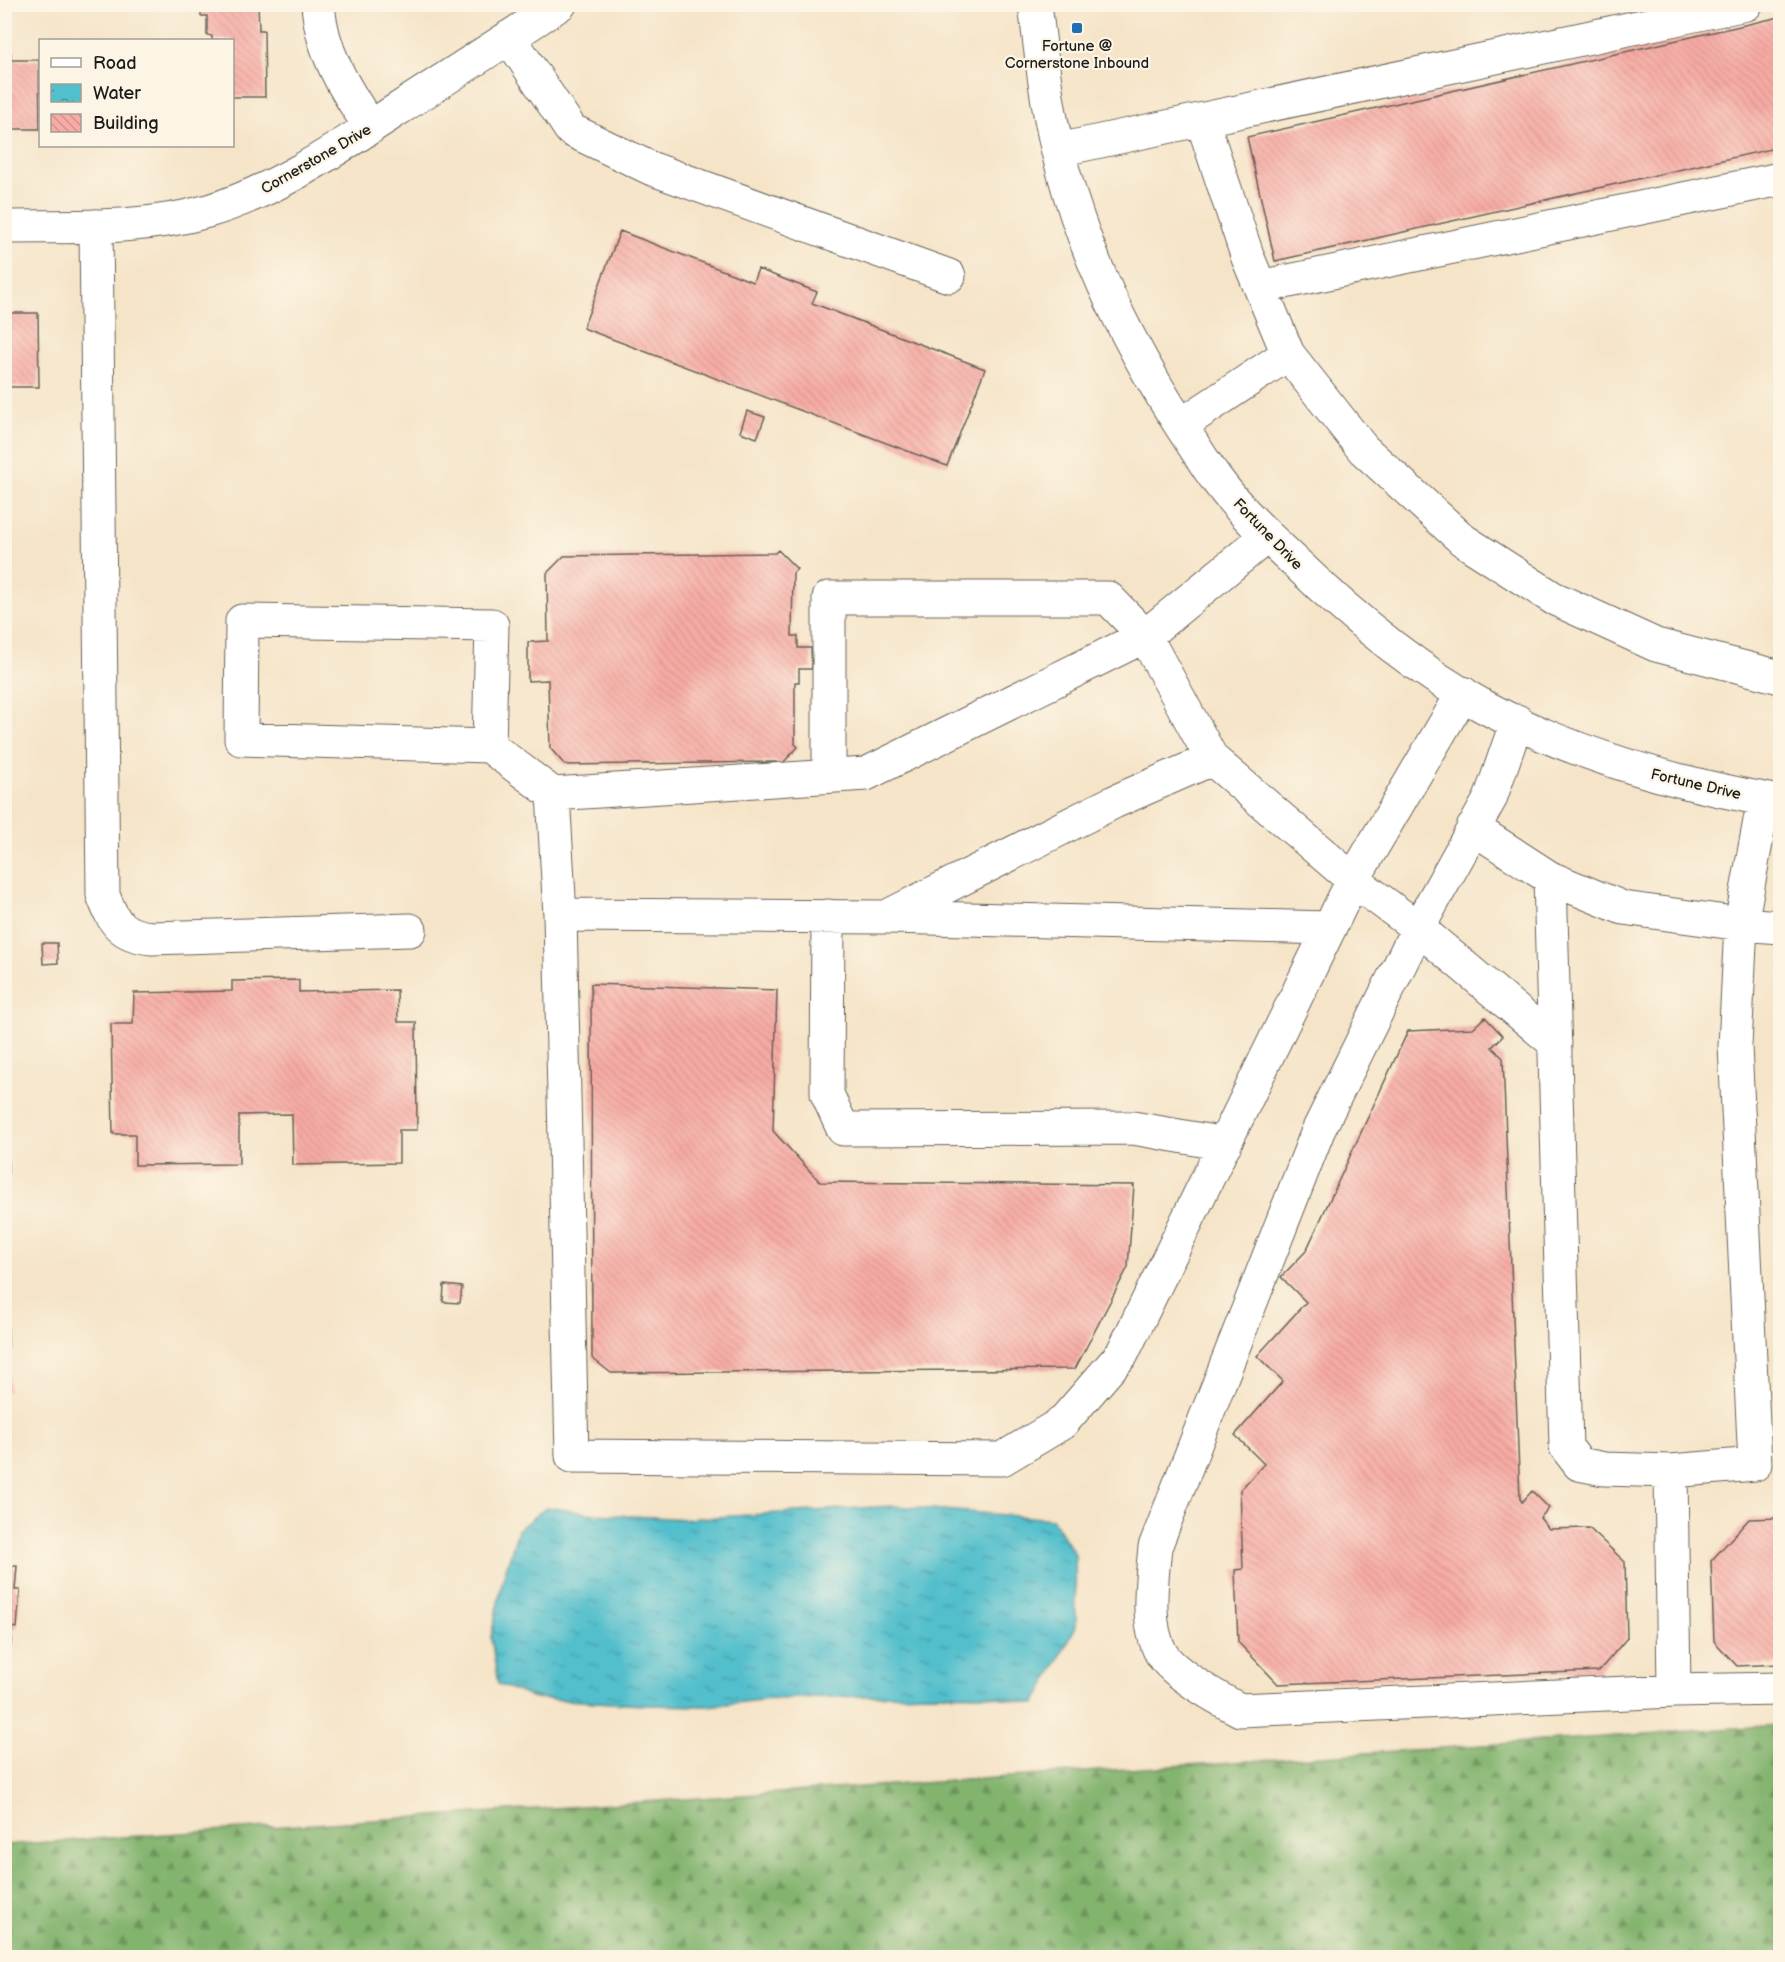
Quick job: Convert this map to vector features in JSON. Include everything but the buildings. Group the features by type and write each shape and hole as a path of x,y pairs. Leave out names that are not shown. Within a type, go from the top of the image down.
{"street":[{"path":"318,4 326,44 338,75 371,127"},
{"name":"Cornerstone Drive","path":"4,227 96,226 164,220 206,212 250,196 299,171 371,127 560,4"},
{"name":"Fortune Drive","path":"1035,4 1058,150 1090,254 1121,326 1217,481 1267,536 1348,612 1413,662 1463,693 1517,722 1602,759 1669,779 1772,801"},
{"path":"1058,150 1746,4"},
{"path":"509,37 571,130 650,168 949,276"},
{"path":"1202,120 1260,287 1288,354 1364,449 1463,540 1552,598 1656,645 1780,677"},
{"path":"1260,287 1780,179"},
{"path":"96,226 103,895 112,919 132,936 152,938 410,930"},
{"path":"1181,425 1288,354"},
{"path":"489,746 492,625 242,621 241,739 489,746 553,795 866,774 1145,636 1267,536"},
{"path":"828,777 829,598 1108,598 1145,636 1212,759 1353,880 1418,928 1555,1043"},
{"path":"553,795 560,915 572,1456 1002,1459 1062,1423 1122,1354 1353,880 1463,693"},
{"path":"1517,722 1490,799 1418,928 1318,1131 1155,1547 1152,1580 1153,1626 1161,1654 1185,1677 1240,1710 1674,1691 1780,1689"},
{"path":"886,917 1114,802 1212,759"},
{"path":"1550,878 1566,1447 1579,1464 1604,1469 1671,1471 1768,1460 1736,1046 1741,924 1772,801"},
{"path":"1473,828 1550,878 1623,908 1780,927"},
{"path":"560,915 828,916 1329,928"},
{"path":"828,916 827,1094 843,1129 1133,1128 1225,1144"},
{"path":"1671,1471 1674,1691"}],"green space":[{"path":"1780,1725 1780,1957 5,1957 5,1845"}],"water":[{"path":"893,1506 1053,1519 1075,1555 1076,1626 1035,1704 986,1695 927,1694 771,1699 707,1706 643,1705 534,1698 498,1684 491,1637 503,1579 518,1530 546,1507 595,1514 687,1519"}],"place":[{"name":"Fortune @ Cornerstone Inbound","path":"1077,28"}]}
